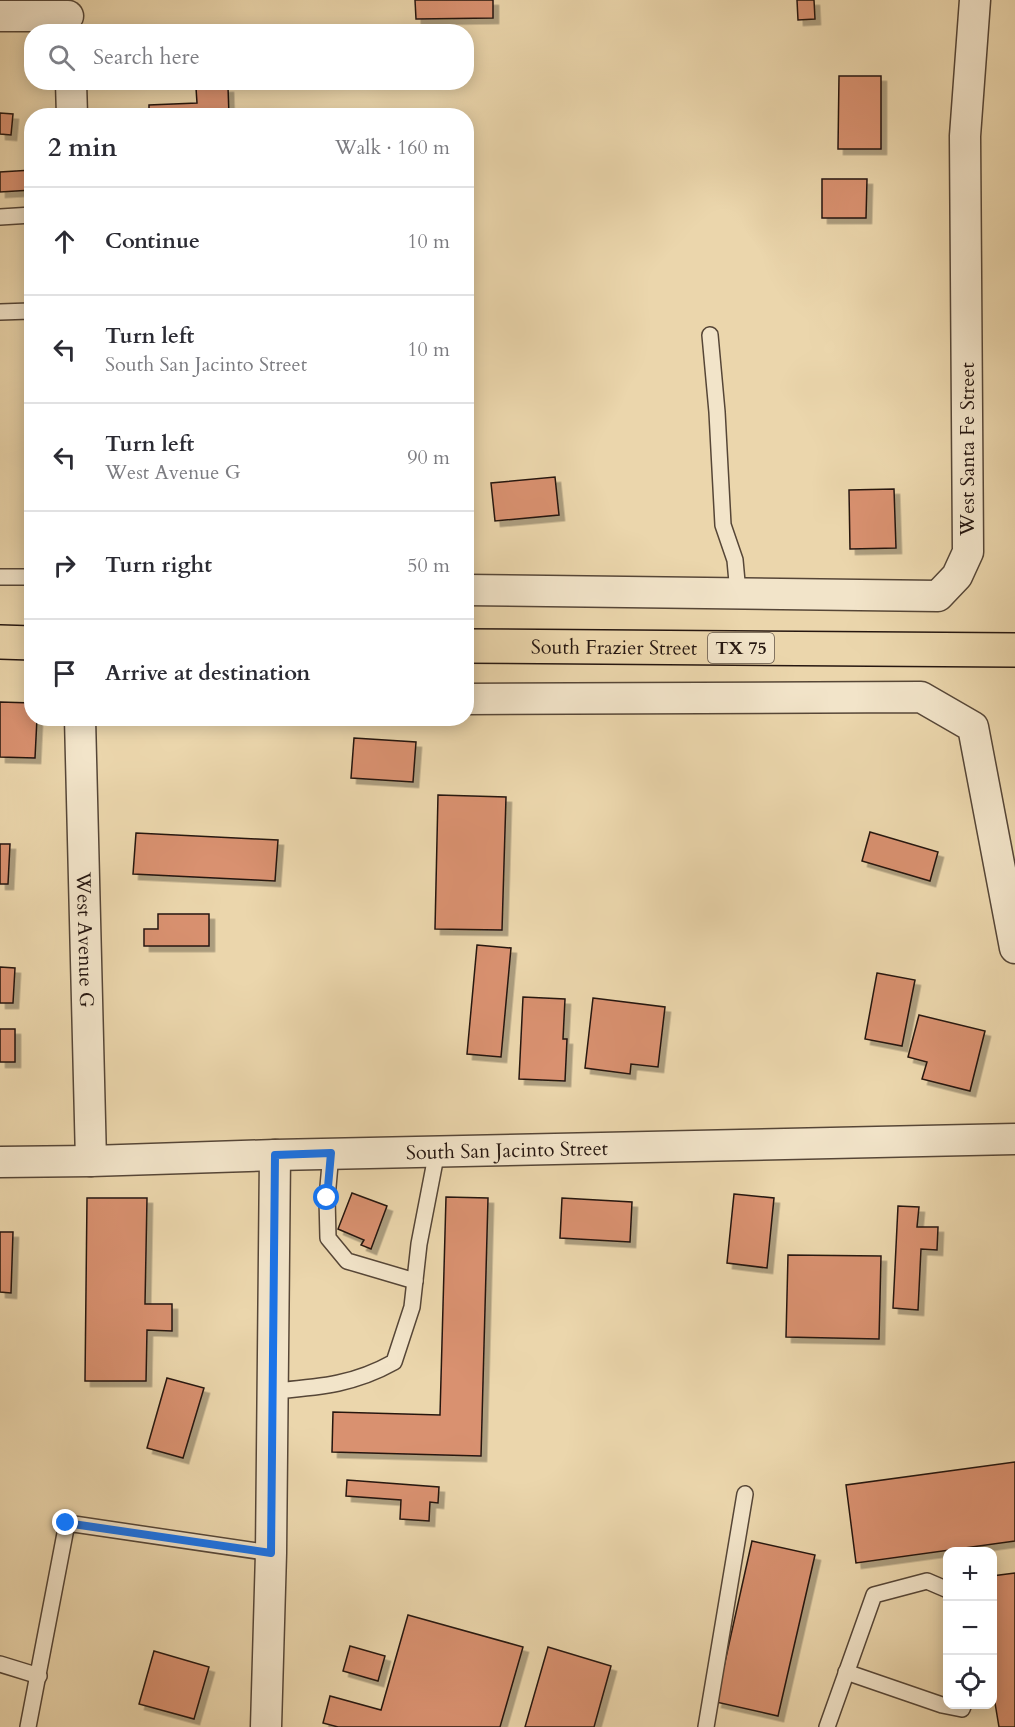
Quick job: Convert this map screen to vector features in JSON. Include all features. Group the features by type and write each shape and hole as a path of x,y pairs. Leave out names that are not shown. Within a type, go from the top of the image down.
{"main road":[{"path":"0,642 24,643"},
{"name":"South Frazier Street","path":"474,646 1015,650"}],"street":[{"name":"West Santa Fe Street","path":"474,590 938,596 957,576 968,552 965,136 975,0"},
{"path":"0,16 68,16"},
{"path":"71,90 72,108"},
{"path":"474,699 921,697 973,727 1015,948"},
{"name":"West Avenue G","path":"80,726 91,1161"},
{"name":"South San Jacinto Street","path":"0,1162 1015,1139"},
{"path":"266,1727 271,1553 275,1155"}],"lane":[{"path":"0,217 24,216"},
{"path":"0,312 24,311"},
{"path":"710,335 723,525 735,560 738,593"},
{"path":"0,577 24,577"},
{"path":"273,1391 327,1387 372,1374 394,1362 412,1307 419,1244 437,1151"},
{"path":"331,1153 327,1198 328,1238 347,1261 415,1281"},
{"path":"706,1727 745,1494"},
{"path":"28,1727 66,1523 271,1553"},
{"path":"827,1727 874,1595 927,1581 943,1588"},
{"path":"0,1664 39,1676"},
{"path":"846,1672 943,1705"}],"building":[{"path":"415,0 493,0 493,18 416,19"},
{"path":"797,0 814,0 815,19 798,20"},
{"path":"839,76 881,76 881,149 838,149"},
{"path":"196,90 228,90 229,108 149,108 149,105 197,103"},
{"path":"0,113 13,114 11,135 0,134"},
{"path":"24,170 24,190 0,192 0,172"},
{"path":"822,179 867,179 866,218 822,218"},
{"path":"555,477 559,515 495,521 491,483"},
{"path":"894,489 896,548 850,549 849,490"},
{"path":"0,702 24,703 24,726 37,726 35,758 0,757"},
{"path":"354,738 416,742 413,782 351,778"},
{"path":"438,795 506,797 502,930 435,929"},
{"path":"870,832 938,852 930,881 862,861"},
{"path":"136,833 278,840 275,881 133,874"},
{"path":"0,844 10,844 8,884 0,884"},
{"path":"158,914 209,914 209,946 144,946 144,929 158,929"},
{"path":"477,945 511,948 501,1057 467,1054"},
{"path":"0,967 15,968 13,1003 0,1003"},
{"path":"877,973 915,980 902,1046 865,1039"},
{"path":"523,997 565,999 563,1039 567,1039 565,1081 519,1079"},
{"path":"593,998 665,1007 658,1067 631,1064 630,1074 585,1068"},
{"path":"919,1015 985,1031 970,1091 922,1079 927,1062 908,1057"},
{"path":"0,1029 15,1029 15,1062 0,1062"},
{"path":"352,1193 387,1206 371,1249 361,1245 364,1240 338,1229"},
{"path":"734,1194 774,1198 767,1268 727,1263"},
{"path":"446,1197 488,1198 481,1456 332,1452 333,1412 440,1415"},
{"path":"87,1198 147,1198 145,1304 172,1304 172,1331 147,1330 146,1381 85,1381"},
{"path":"562,1198 632,1202 630,1242 560,1238"},
{"path":"898,1206 919,1207 917,1227 938,1227 937,1250 921,1249 918,1310 893,1308"},
{"path":"0,1232 13,1232 11,1293 0,1292"},
{"path":"788,1255 881,1256 879,1339 786,1337"},
{"path":"167,1378 204,1388 183,1458 147,1448"},
{"path":"1015,1462 1015,1541 972,1547 943,1547 943,1551 856,1563 846,1485"},
{"path":"347,1480 439,1487 438,1503 430,1502 429,1521 400,1519 401,1500 346,1496"},
{"path":"752,1541 815,1555 778,1716 716,1702"},
{"path":"1015,1573 1015,1727 999,1727 996,1709 997,1575"},
{"path":"408,1615 523,1647 500,1727 338,1727 323,1723 330,1696 381,1710"},
{"path":"350,1646 385,1656 378,1681 343,1671"},
{"path":"548,1647 611,1666 594,1727 525,1727"},
{"path":"154,1651 209,1667 194,1719 139,1704"}],"route":[{"path":"66,1523 271,1553 275,1155 331,1153 327,1198"}]}
